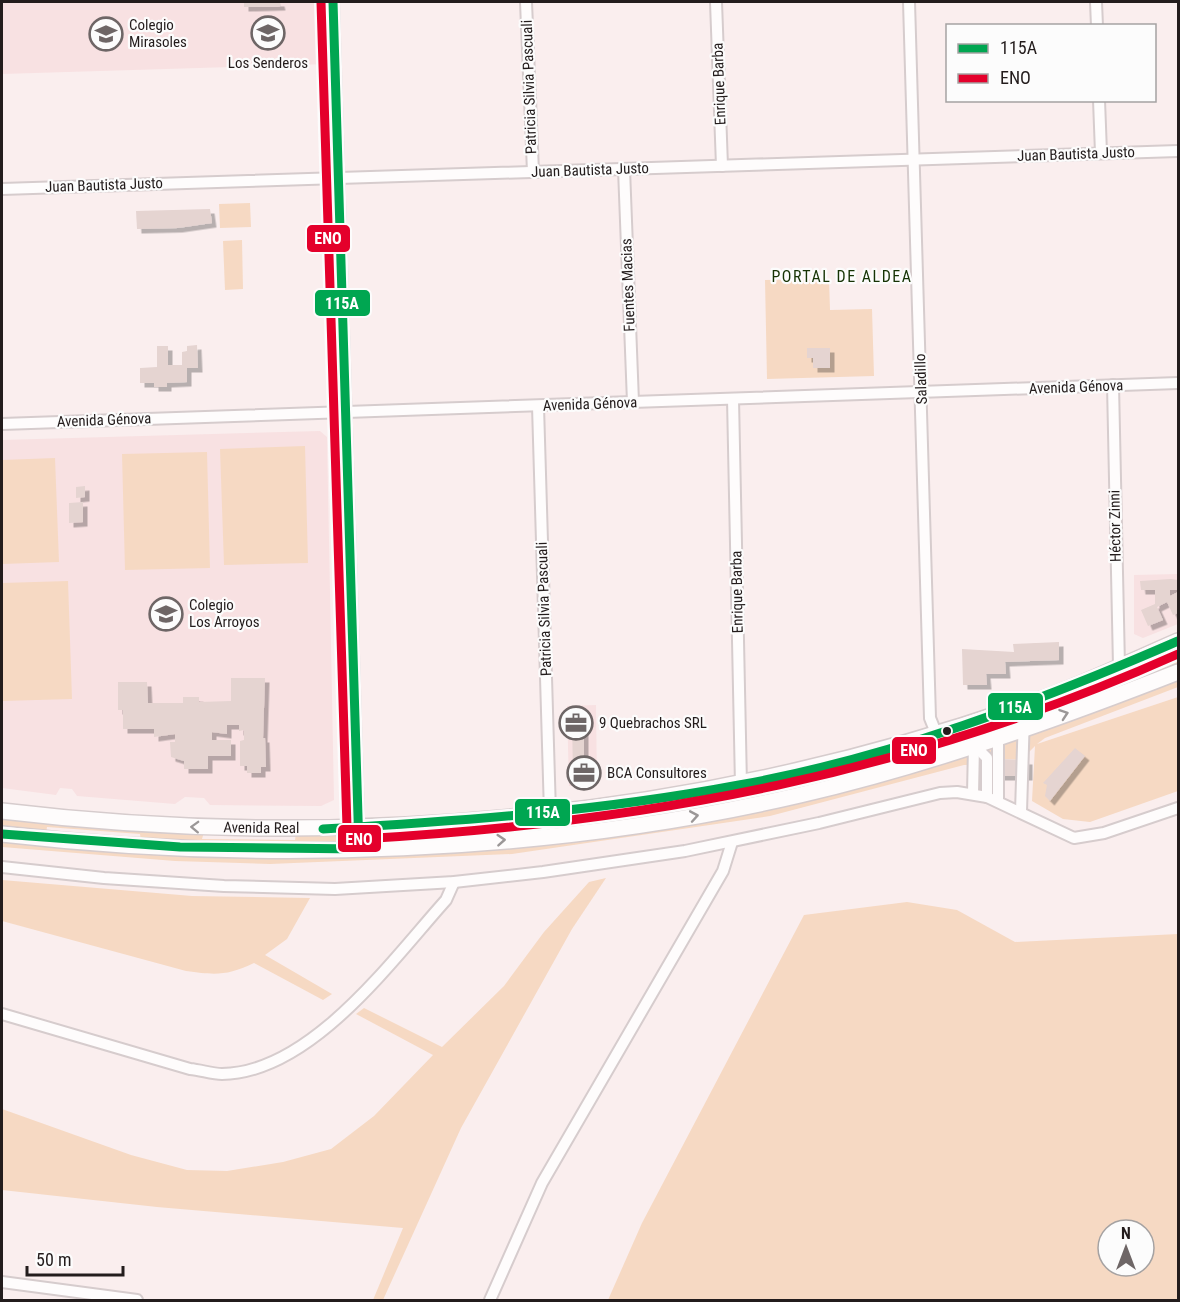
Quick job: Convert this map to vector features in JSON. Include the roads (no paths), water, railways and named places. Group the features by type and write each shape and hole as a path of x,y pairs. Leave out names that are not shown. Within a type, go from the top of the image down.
{"main road":[{"name":"Avenida Real","path":"2,811 138,824 224,828 424,825 550,813 741,785 876,752 1022,706 1179,641"},
{"name":"Avenida Real","path":"2,834 69,842 231,850 359,849 539,837 672,820 802,795 945,755 1179,672"}],"street":[{"path":"333,2 359,849"},
{"name":"Patricia Silvia Pascuali","path":"526,2 533,172"},
{"name":"Enrique Barba","path":"716,2 722,165"},
{"name":"Saladillo","path":"909,2 930,718 945,755"},
{"path":"1096,2 1096,24"},
{"path":"1099,102 1101,153"},
{"name":"Juan Bautista Justo","path":"2,189 1179,151"},
{"name":"Fuentes Macias","path":"624,169 633,402"},
{"name":"Avenida Génova","path":"2,424 1179,383"},
{"name":"Héctor Zinni","path":"1113,385 1119,666"},
{"name":"Enrique Barba","path":"733,399 741,785"},
{"name":"Patricia Silvia Pascuali","path":"538,406 550,813"},
{"path":"1021,812 1024,728 1022,706"},
{"path":"993,799 998,736 995,714"},
{"path":"965,724 974,745 987,758 993,799"},
{"path":"973,794 974,745"},
{"path":"2,867 104,878 224,886 335,888 454,882 543,872 732,842 940,793 973,794 993,799 1065,835 1085,838 1179,808"},
{"path":"490,1300 542,1184 723,871 732,842"},
{"path":"2,1014 190,1069 222,1074 248,1069 274,1061 301,1046 332,1021 446,900 454,882"},
{"path":"2,1282 137,1300"}],"place":[{"name":"Los Senderos","path":"268,33"},
{"name":"Colegio Mirasoles","path":"106,34"},
{"name":"Colegio Los Arroyos","path":"166,614"},
{"name":"9 Quebrachos SRL","path":"576,723"},
{"name":"BCA Consultores","path":"584,773"}],"district":[{"name":"PORTAL DE ALDEA","path":"842,276"}]}
